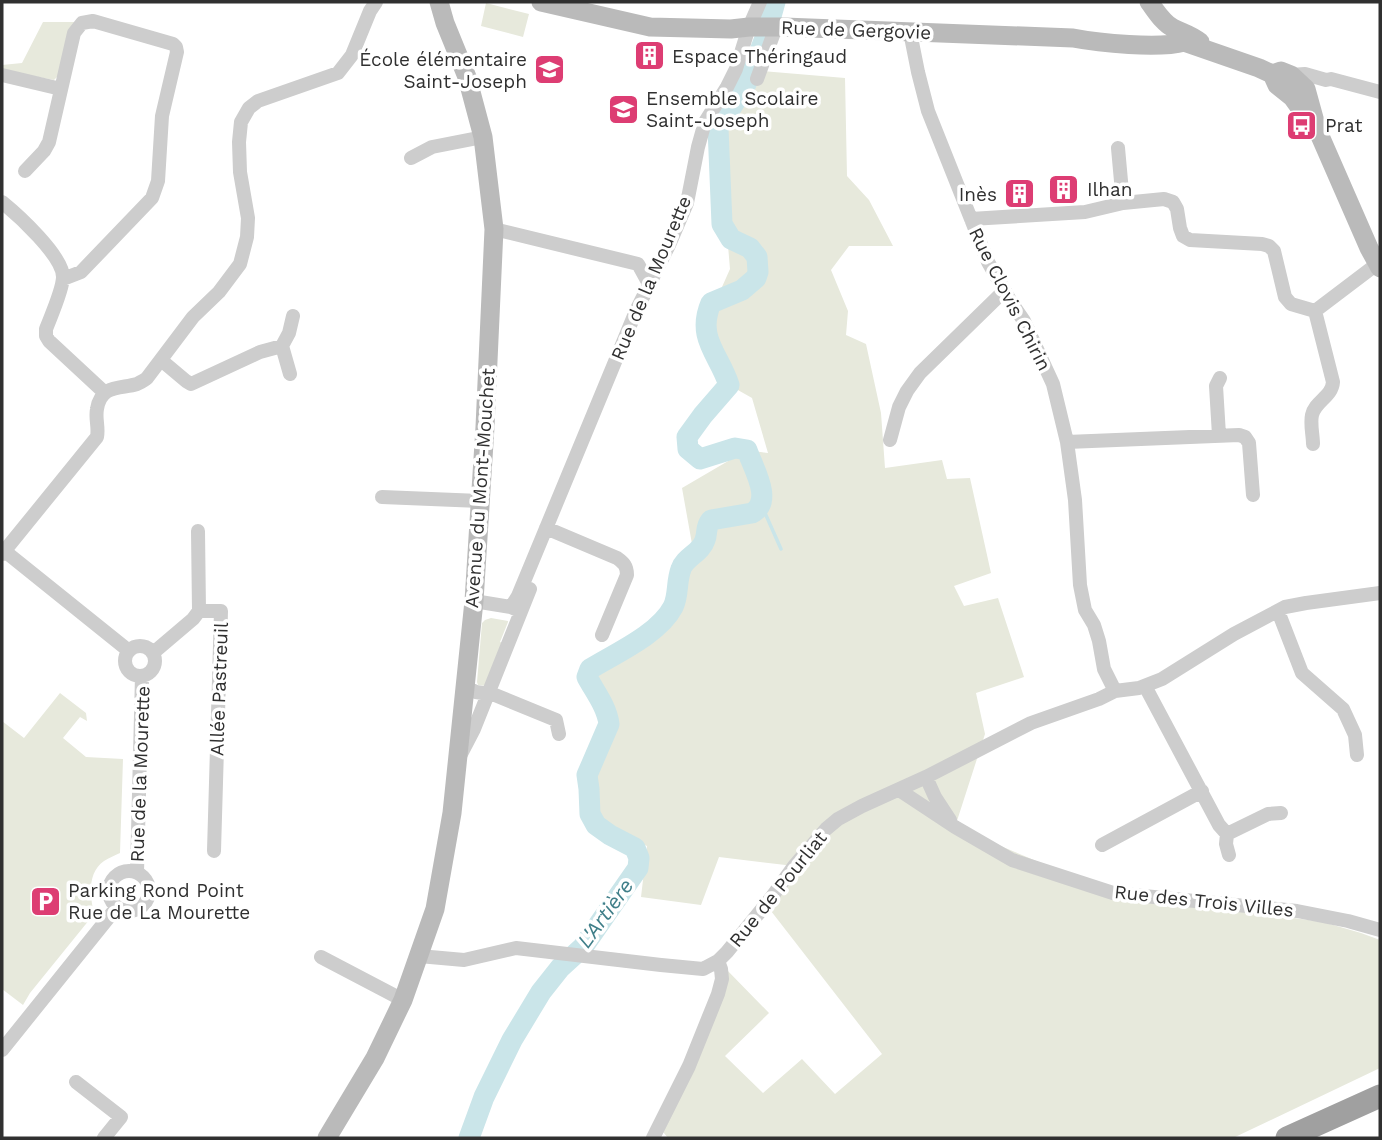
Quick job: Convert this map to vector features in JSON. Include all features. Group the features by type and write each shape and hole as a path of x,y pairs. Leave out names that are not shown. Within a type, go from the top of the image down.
{"highway":[{"path":"1287,1138 1380,1096"},
{"path":"1325,1138 1380,1113"}],"main road":[{"name":"Rue de Gergovie","path":"541,2 650,27 763,27 1059,37 1097,42 1168,39 1179,51 1190,54 1207,51 1284,80"},
{"name":"Avenue du Mont-Mouchet","path":"327,1138 375,1058 403,1000 435,909 452,813 474,601 494,229 483,137 467,77 441,8"},
{"path":"1153,8 1168,39"},
{"path":"1284,80 1310,101 1317,129 1379,266"}],"street":[{"path":"129,652 3,551 97,437 96,409 105,393 147,378 193,317 219,292 240,264 247,237 248,218 240,172 239,142 241,122 249,108 258,101 338,73 352,55 376,2"},
{"path":"757,79 763,27 760,2"},
{"path":"25,171 48,142 74,33 82,23 93,22 176,47 162,116 158,181 152,198 81,272 63,279"},
{"name":"Rue de la Mourette","path":"457,762 485,701 516,610 518,596 550,529 636,311 687,203 705,122 763,27"},
{"name":"Rue Clovis Chirin","path":"911,32 928,111 988,262 1024,321 1053,384 1067,442 1080,585 1085,610 1094,625 1104,669 1115,691"},
{"path":"2,75 61,89"},
{"path":"1284,80 1331,79 1380,92"},
{"path":"411,158 432,146 483,137"},
{"path":"1118,148 1123,203"},
{"path":"971,219 1085,212 1123,203 1164,200 1173,202 1183,236 1190,240 1269,246 1274,251 1284,297 1291,304 1315,311"},
{"path":"2,202 61,265 63,279 46,329 49,341 105,393"},
{"path":"494,229 638,264 649,284"},
{"path":"1315,311 1379,266"},
{"path":"890,440 899,407 920,373 1004,291"},
{"path":"1313,444 1312,416 1332,388 1315,311"},
{"path":"290,374 282,346 293,316"},
{"path":"161,360 191,384 260,352 282,346"},
{"path":"1219,435 1216,386 1220,377"},
{"path":"1067,442 1238,435 1245,437 1249,443 1253,495"},
{"path":"382,497 480,501"},
{"path":"550,529 617,558 627,568 627,575 602,635"},
{"path":"198,531 199,611"},
{"name":"Rue de Pourliat","path":"419,956 464,960 516,948 703,969 718,961 737,941 794,866 831,824 856,809 926,777 1031,723 1115,691 1135,689 1162,679 1234,634 1289,606 1380,593"},
{"path":"474,601 516,610"},
{"name":"Allée Pastreuil","path":"153,653 199,611 221,611 214,851"},
{"path":"1278,611 1302,673 1343,709 1354,735 1357,755"},
{"path":"141,646 153,653 154,667 151,671 142,676 134,675 128,669 125,660 132,648 141,646"},
{"name":"Rue de la Mourette","path":"137,872 142,676"},
{"path":"465,682 485,701 495,695 556,720 559,734"},
{"path":"1145,686 1219,825 1227,834 1229,855"},
{"name":"Rue des Trois Villes","path":"926,777 935,797 955,827"},
{"name":"Rue des Trois Villes","path":"899,790 1012,860 1113,894 1297,911 1380,930"},
{"path":"1101,845 1202,791"},
{"path":"1227,834 1268,814 1281,813"},
{"path":"137,872 149,886 148,899 136,910 126,911 117,907 110,898 109,887 119,873 137,872"},
{"path":"2,1051 117,907"},
{"path":"321,957 403,1000"},
{"path":"653,1138 689,1066 718,994 722,979 718,961"},
{"path":"76,1082 121,1117 104,1138"}],"shaded area":[{"path":"486,3 529,14 523,37 481,26"},
{"path":"43,22 75,22 58,76 54,80 2,70 2,65 22,63"},
{"path":"751,70 845,78 847,176 869,200 893,246 849,246 831,270 848,311 846,335 866,344 881,413 885,468 942,460 947,479 970,478 991,573 954,586 964,606 998,598 1024,677 976,693 985,734 955,827 1113,893 1323,922 1380,940 1380,1068 1233,1138 668,1138 659,1127 725,968 769,1013 725,1056 763,1093 802,1059 835,1094 882,1054 771,911 794,866 719,857 701,905 641,897 647,846 596,825 587,775 609,724 590,669 655,628 678,594 694,555 682,488 747,450 768,453 752,398 729,385 706,323 730,269 718,128"},
{"path":"491,618 508,622 486,686 478,685 482,623"},
{"path":"60,693 86,713 87,721 80,717 63,738 86,757 123,759 120,853 104,861 92,878 94,914 23,1005 2,989 2,721 24,738"}],"waterway":[{"name":"L'Artière","path":"469,1138 484,1097 512,1040 541,992 560,968 583,947 638,868 639,858 635,848 596,825 590,814 587,775 609,724 603,706 587,677 590,669 636,642 666,617 675,602 681,569 703,544 711,520 752,513 761,501 760,484 747,450 735,448 700,459 688,449 687,437 729,385 707,336 707,315 711,303 742,290 756,278 758,272 757,257 750,248 731,239 722,224 718,128 745,86 765,38 775,2"},
{"path":"761,504 781,549"}],"place":[{"name":"Espace Théringaud","path":"649,56"},
{"name":"École élémentaire Saint-Joseph","path":"550,70"},
{"name":"Ensemble Scolaire Saint-Joseph","path":"623,109"},
{"name":"Prat","path":"1302,125"},
{"name":"Ilhan","path":"1064,189"},
{"name":"Inès","path":"1020,194"},
{"name":"Parking Rond Point Rue de La Mourette","path":"45,901"}]}
